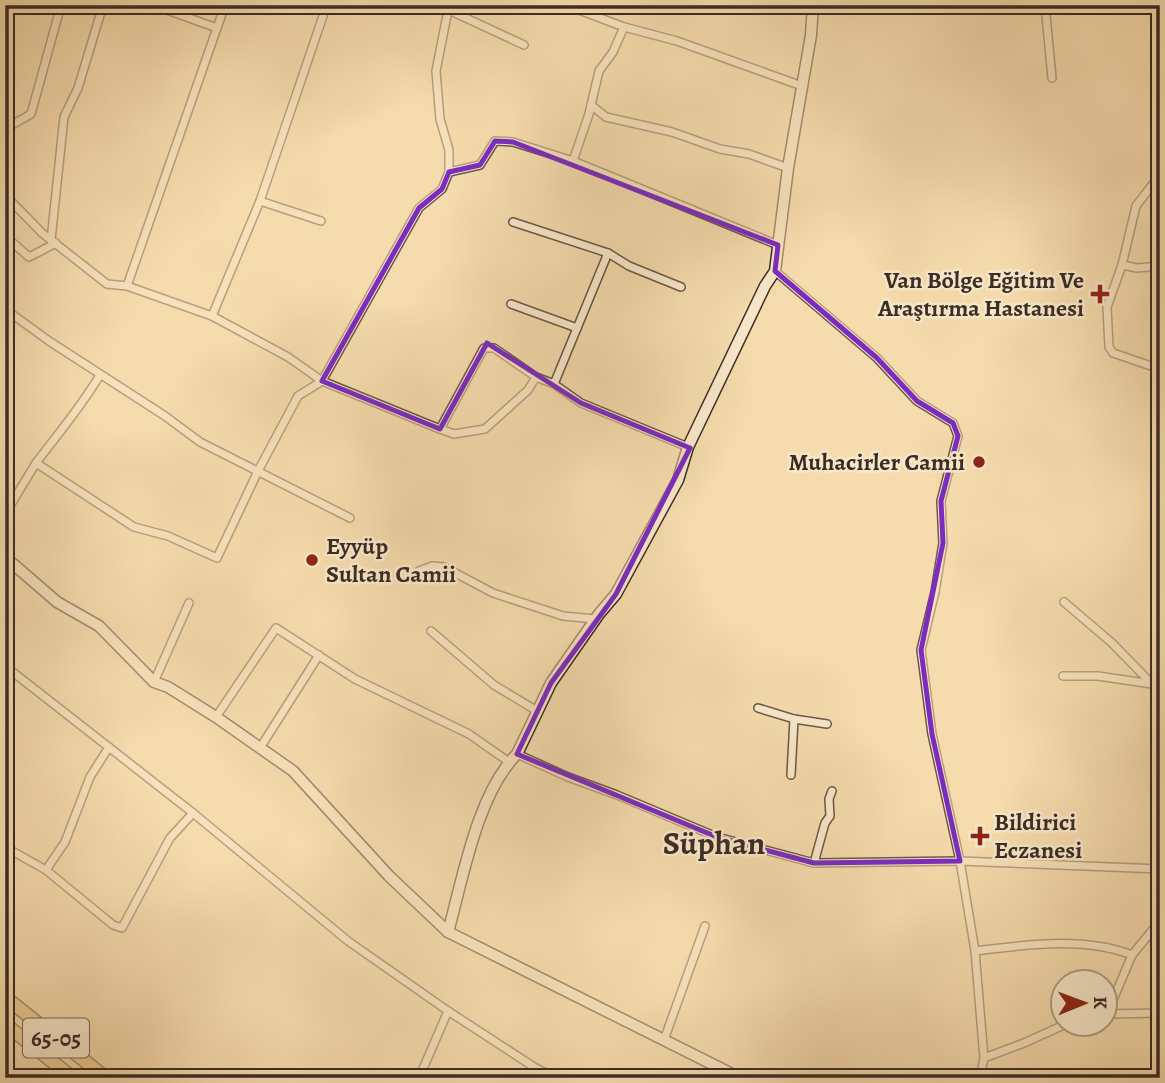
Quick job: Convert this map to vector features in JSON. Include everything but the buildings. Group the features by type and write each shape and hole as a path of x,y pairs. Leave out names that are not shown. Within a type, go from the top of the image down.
{"highway":[{"name":"65-05","path":"5,997 106,1078"},
{"name":"65-05","path":"5,1024 73,1078"}],"street":[{"path":"5,128 31,114 61,5"},
{"path":"54,242 64,117 78,89 103,5"},
{"path":"153,5 217,28"},
{"path":"127,286 225,5"},
{"path":"438,5 448,7 524,45"},
{"path":"566,5 802,86"},
{"path":"448,932 490,795 513,758 551,683 595,619 616,594 678,480 688,447 765,286 775,271 813,5"},
{"path":"1045,5 1052,78"},
{"path":"36,463 134,527 168,536 217,558 258,471 298,396 322,381 419,208 442,189 449,172 449,150 440,119 436,71 448,7"},
{"path":"212,316 260,201 323,16"},
{"path":"573,161 599,71 613,52 624,27"},
{"path":"591,105 606,117 672,132 719,149 749,155 788,168"},
{"path":"449,172 480,165 495,141 513,142 573,161 778,245"},
{"path":"1160,175 1136,206 1122,265 1107,307 1109,347 1113,353 1160,369"},
{"path":"5,195 54,242 107,284 127,286 212,316 288,357 322,381 454,434 485,429 528,390 536,377"},
{"path":"260,201 321,221"},
{"path":"513,222 608,253 629,266 681,287"},
{"path":"5,236 29,257 54,242"},
{"path":"554,384 608,253"},
{"path":"1122,265 1137,268 1160,266"},
{"path":"775,271 877,358 917,401 953,424 958,436 941,501 943,543 921,650 932,734 960,861 975,951 984,1058 980,1078"},
{"path":"511,304 577,328"},
{"path":"5,309 200,442 350,519"},
{"path":"440,429 484,348 494,348 581,403 688,447"},
{"path":"5,514 36,463 64,424 78,410 100,374"},
{"path":"5,557 57,602 99,626 154,682 168,687 216,717 293,771 389,876 448,932 740,1078"},
{"path":"419,571 432,566 444,567 493,593 563,616 595,619"},
{"path":"1064,602 1156,685"},
{"path":"154,682 189,603"},
{"path":"216,717 276,628 355,679 513,758 617,795 717,837 814,863 960,861 1160,869"},
{"path":"431,631 494,685 537,711"},
{"path":"260,748 319,655"},
{"path":"5,666 193,813 348,941 448,1010 555,1078"},
{"path":"1063,676 1098,676 1156,685"},
{"path":"758,708 794,719 827,724"},
{"path":"791,775 794,719"},
{"path":"46,870 65,842 90,778 109,747"},
{"path":"814,863 825,823 830,816 829,799 832,791"},
{"path":"5,847 46,870 113,925 122,928 170,838 193,813"},
{"path":"1120,982 1132,955 1160,921"},
{"path":"664,1040 705,926"},
{"path":"975,951 1040,943 1116,948 1132,955"},
{"path":"419,1078 448,1010"},
{"path":"1120,1014 1160,1013"},
{"path":"984,1058 1050,1031"}],"highlighted area":[{"path":"495,141 513,142 778,245 775,271 877,358 917,401 953,423 958,436 941,501 943,543 921,650 932,734 960,861 814,863 717,837 517,754 551,683 616,594 690,448 581,403 487,343 440,429 322,381 419,208 442,189 449,172 480,165"}],"place":[{"name":"Van Bölge Eğitim Ve Araştırma Hastanesi","path":"1100,294"},
{"name":"Muhacirler Camii","path":"979,462"},
{"name":"Eyyüp Sultan Camii","path":"312,560"},
{"name":"Bildirici Eczanesi","path":"980,836"}],"district":[{"name":"Süphan","path":"714,843"}]}
